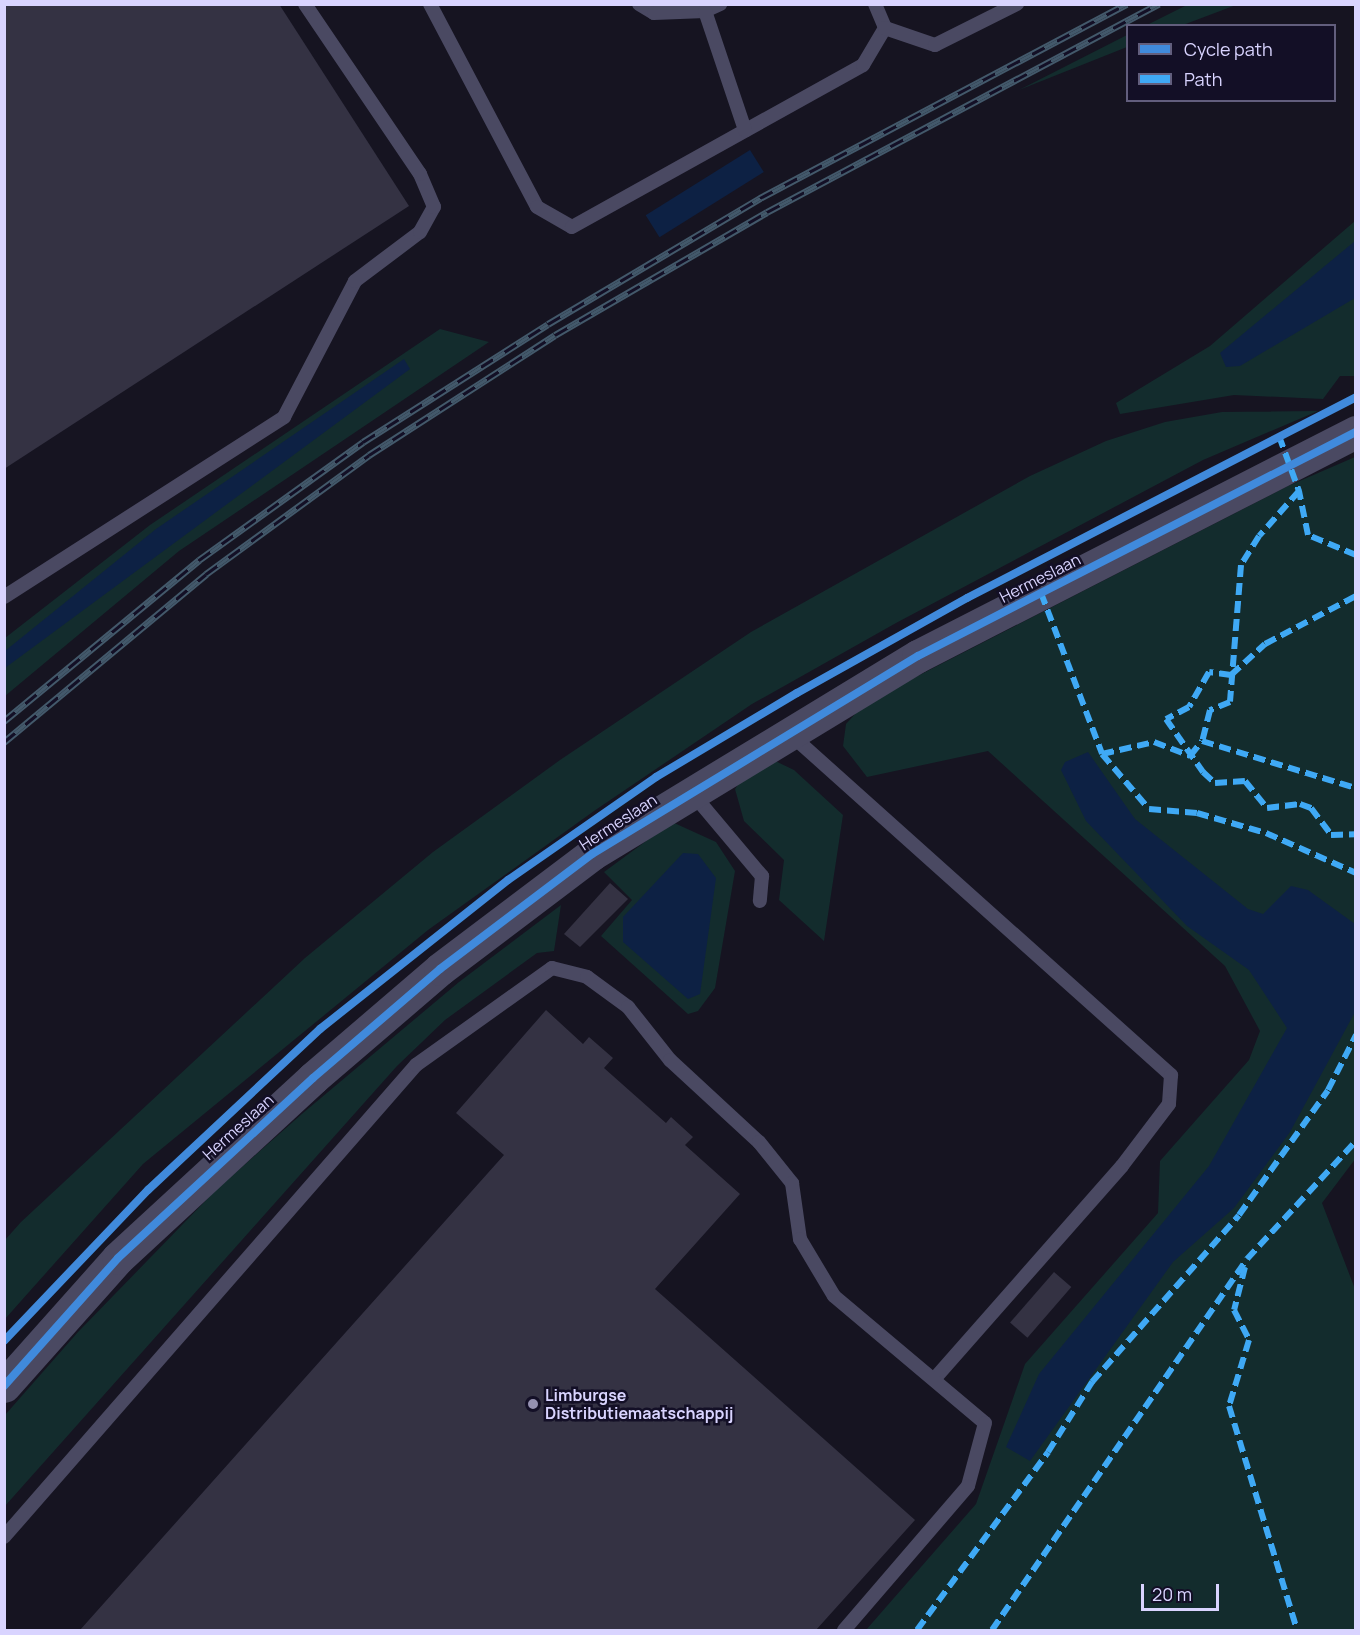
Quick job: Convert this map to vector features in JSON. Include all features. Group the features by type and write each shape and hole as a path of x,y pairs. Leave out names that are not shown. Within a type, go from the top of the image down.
{"street":[{"name":"Hermeslaan","path":"4,1386 118,1258 313,1078 440,969 563,876 691,791 918,656 1356,432"}],"lane":[{"path":"4,597 284,417 355,281 420,232 434,207 420,174 305,4"},
{"path":"430,4 537,207 572,226 862,64 885,28"},
{"path":"639,4 654,13 705,11 720,4"},
{"path":"875,4 885,28 934,45 1017,4"},
{"path":"705,11 745,130"},
{"path":"788,733 1171,1075 1169,1104 1122,1166 934,1379"},
{"path":"691,791 762,876 760,901"},
{"path":"4,1537 416,1065 552,968 587,977 628,1007 670,1060 759,1142 792,1183 800,1239 834,1296 985,1423 968,1486 844,1630"}],"green space":[{"path":"1189,4 1236,4 1186,24 1149,24"},
{"path":"1126,36 1126,47 1019,90"},
{"path":"1355,221 1355,376 1340,376 1323,399 1234,395 1120,414 1116,403 1210,346"},
{"path":"440,329 489,342 179,551 5,696 5,638 150,525"},
{"path":"1318,411 1203,460 896,623 752,704 594,811 428,930 143,1164 5,1319 5,1240 21,1222 305,958 433,852 560,760 751,632 1030,476 1106,441 1165,422 1222,412"},
{"path":"1355,457 1356,1158 1322,1203 1355,1289 1355,1630 866,1630 976,1504 1025,1364 1158,1213 1160,1161 1249,1060 1260,1031 1225,966 988,751 867,777 843,746 846,724 865,703 1288,486"},
{"path":"769,758 794,770 843,815 824,941 779,900 784,860 744,821 735,789 748,770"},
{"path":"672,822 716,842 735,871 715,988 698,1011 688,1014 601,936 632,900 604,872"},
{"path":"561,905 554,951 537,953 445,1020 397,1066 5,1506 5,1415 78,1332 216,1190 303,1113 459,982"}],"water":[{"path":"750,150 764,172 659,237 646,215"},
{"path":"1355,241 1355,298 1240,366 1226,367 1220,353"},
{"path":"404,359 410,369 5,668 5,651 156,529"},
{"path":"1088,752 1135,819 1248,909 1263,914 1291,886 1308,890 1355,924 1355,1012 1290,1132 1234,1208 1173,1262 1030,1461 1006,1447 1039,1374 1209,1166 1287,1028 1249,970 1187,926 1086,821 1061,770 1065,762"},
{"path":"683,853 698,854 716,878 700,994 688,999 623,942 623,917"}],"building":[{"path":"4,4 279,4 409,206 4,469"},
{"path":"610,883 628,899 580,947 564,934"},
{"name":"Limburgse Distributiemaatschappij","path":"546,1010 583,1044 589,1037 613,1058 604,1068 666,1123 671,1117 693,1137 685,1145 740,1194 655,1289 915,1520 816,1630 80,1630 504,1155 456,1113"},
{"path":"1054,1272 1071,1287 1027,1338 1010,1323"}],"railway":[{"path":"4,721 199,560 363,442 548,324 760,198 1127,4"},
{"path":"4,742 206,574 369,455 555,335 767,212 1159,4"}],"marked path":[{"path":"1279,436 1299,491"},
{"path":"1356,555 1308,535 1299,491 1259,536 1241,565 1230,702 1210,710 1202,741 1356,788"},
{"path":"1041,593 1102,754 1154,742 1190,756 1202,741"},
{"path":"1231,675 1265,644 1356,596"},
{"path":"1231,675 1209,672 1189,707 1166,719 1203,772 1215,783 1245,781 1267,808 1300,804 1311,808 1331,835 1356,834"},
{"path":"1102,754 1149,809 1197,813 1266,833 1356,873"},
{"path":"917,1630 1048,1452 1092,1382 1239,1215 1328,1090 1356,1035"},
{"path":"992,1630 1247,1259 1356,1141"},
{"path":"1245,1267 1234,1310 1249,1340 1229,1406 1297,1630"}],"cycle path":[{"path":"4,1341 148,1190 320,1029 508,880 656,777 797,693 967,598 1356,397"},
{"path":"4,1386 118,1258 313,1078 440,969 592,854 918,656 1356,432"}],"place":[{"name":"Limburgse Distributiemaatschappij","path":"533,1404"}]}
